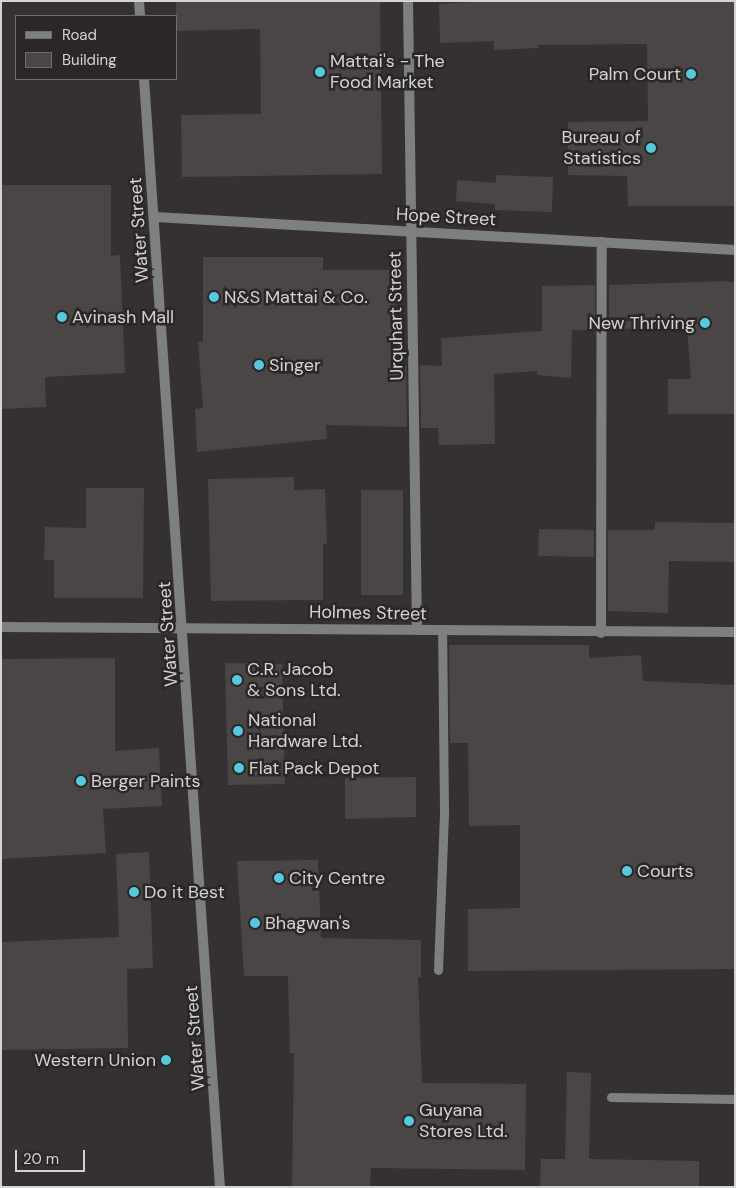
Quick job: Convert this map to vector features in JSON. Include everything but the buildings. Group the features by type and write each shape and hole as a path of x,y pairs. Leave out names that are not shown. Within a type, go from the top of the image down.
{"street":[{"path":"138,1 140,15"},
{"name":"Urquhart Street","path":"408,1 417,630"},
{"name":"Water Street","path":"144,80 184,628 220,1187"},
{"name":"Hope Street","path":"155,217 735,250"},
{"path":"601,633 602,242"},
{"name":"Holmes Street","path":"1,627 601,633 735,632"}],"lane":[{"path":"438,970 444,811 442,630"},
{"path":"611,1097 735,1099"}],"place":[{"name":"Mattai's - The Food Market","path":"320,72"},
{"name":"Palm Court","path":"691,74"},
{"name":"Bureau of Statistics","path":"651,148"},
{"name":"N&S Mattai & Co.","path":"214,297"},
{"name":"Avinash Mall","path":"62,317"},
{"name":"New Thriving","path":"705,323"},
{"name":"Singer","path":"259,365"},
{"name":"C.R. Jacob & Sons Ltd.","path":"237,680"},
{"name":"National Hardware Ltd.","path":"238,731"},
{"name":"Flat Pack Depot","path":"239,768"},
{"name":"Berger Paints","path":"81,781"},
{"name":"Courts","path":"627,871"},
{"name":"City Centre","path":"279,878"},
{"name":"Do it Best","path":"134,892"},
{"name":"Bhagwan's","path":"255,923"},
{"name":"Western Union","path":"166,1060"},
{"name":"Guyana Stores Ltd.","path":"409,1121"}]}
